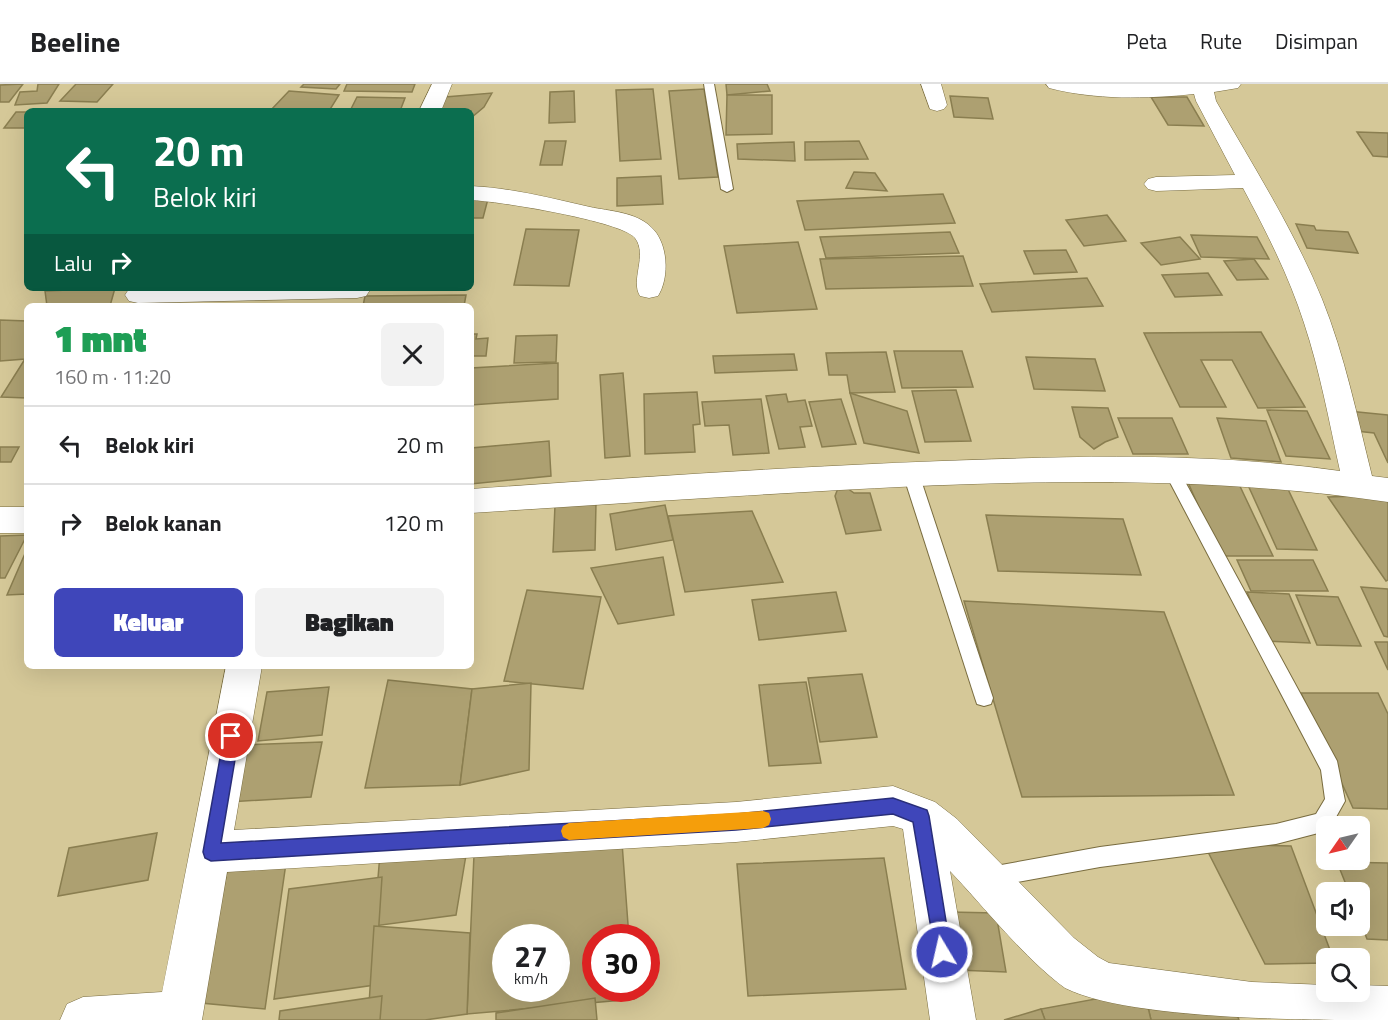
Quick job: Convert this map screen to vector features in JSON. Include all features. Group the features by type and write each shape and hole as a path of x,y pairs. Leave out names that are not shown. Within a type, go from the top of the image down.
{"street":[{"path":"431,108 442,84"},
{"path":"931,84 937,105"},
{"path":"1056,84 1079,88 1168,91 1232,84"},
{"path":"474,501 752,482 1048,468 1221,470 1374,487 1330,368 1309,300 1274,222 1206,101 1203,86"},
{"path":"1156,184 1250,181"},
{"path":"474,194 521,197 543,202 620,221 643,233 653,252 650,290"},
{"path":"138,295 355,295"},
{"path":"0,520 24,520"},
{"path":"83,1020 179,1017 243,669"},
{"path":"211,852 736,822 893,806 921,816 943,833 1058,954 1082,973 1106,985 1252,1005 1388,1009"},
{"path":"921,816 953,1020"}],"lane":[{"path":"710,84 727,189"},
{"path":"986,877 1100,857 1276,834 1322,823 1335,801 1330,768 1171,469"},
{"path":"911,474 984,698"}],"building":[{"path":"23,84 9,102 0,102 0,85"},
{"path":"38,84 59,84 47,103 15,105 20,92 37,91"},
{"path":"76,84 113,84 97,102 60,101"},
{"path":"304,84 340,84 336,89 301,87"},
{"path":"347,84 415,84 412,92 344,91"},
{"path":"726,84 767,84 770,91 727,95"},
{"path":"653,89 661,159 620,161 616,90"},
{"path":"704,89 718,177 679,179 669,91"},
{"path":"289,91 339,95 331,108 273,108"},
{"path":"574,91 575,122 549,123 550,92"},
{"path":"492,93 484,107 474,115 474,108 440,108 445,97"},
{"path":"727,95 772,95 772,134 726,135"},
{"path":"950,96 988,98 993,119 954,117"},
{"path":"357,97 405,98 401,108 352,108"},
{"path":"1151,97 1187,97 1204,126 1168,125"},
{"path":"16,112 24,112 24,128 4,128"},
{"path":"1357,132 1388,133 1388,157 1373,156"},
{"path":"545,141 566,141 562,165 540,165"},
{"path":"859,141 868,159 805,160 805,142"},
{"path":"794,142 795,161 738,159 737,144"},
{"path":"854,172 875,173 887,191 846,188"},
{"path":"661,176 663,204 617,206 617,178"},
{"path":"474,194 489,195 483,218 474,218"},
{"path":"943,194 955,223 805,230 797,201"},
{"path":"1107,215 1126,241 1084,246 1066,220"},
{"path":"1296,224 1314,226 1316,230 1348,232 1358,253 1307,248"},
{"path":"526,229 579,230 569,286 514,285"},
{"path":"950,232 959,253 826,258 820,237"},
{"path":"1191,235 1257,237 1269,259 1201,257"},
{"path":"1180,237 1200,259 1161,265 1141,243"},
{"path":"798,242 817,309 737,313 724,246"},
{"path":"1066,250 1077,272 1034,274 1024,251"},
{"path":"963,256 973,286 826,289 820,259"},
{"path":"1254,259 1268,279 1237,280 1224,261"},
{"path":"1208,273 1222,295 1175,297 1162,275"},
{"path":"1087,278 1103,306 992,312 980,284"},
{"path":"45,291 114,291 111,303 47,303"},
{"path":"466,295 465,303 364,303 365,296"},
{"path":"0,320 24,321 24,359 0,361"},
{"path":"1261,332 1305,407 1258,408 1232,360 1201,360 1226,407 1180,407 1144,333"},
{"path":"474,334 477,334 476,339 488,338 486,356 474,356"},
{"path":"557,335 556,362 514,363 516,336"},
{"path":"894,351 962,351 973,387 902,388"},
{"path":"886,352 895,392 850,393 847,375 829,375 826,353"},
{"path":"794,354 797,370 715,373 713,356"},
{"path":"1026,357 1095,359 1105,391 1034,389"},
{"path":"24,361 24,398 1,397"},
{"path":"558,363 558,399 474,405 474,368"},
{"path":"623,373 630,456 605,458 600,375"},
{"path":"956,390 971,441 925,442 912,391"},
{"path":"697,392 700,424 693,425 695,452 645,454 644,394"},
{"path":"850,393 907,411 919,453 864,443"},
{"path":"786,394 788,402 805,400 812,426 800,427 805,447 779,449 766,396"},
{"path":"761,399 769,453 733,455 729,425 705,426 702,402"},
{"path":"841,399 856,444 822,447 809,402"},
{"path":"1072,407 1108,408 1118,437 1094,449 1080,437"},
{"path":"1267,410 1307,411 1330,459 1286,456"},
{"path":"1348,411 1388,415 1388,463 1374,433 1356,431"},
{"path":"1118,418 1172,418 1188,454 1133,454"},
{"path":"1217,418 1266,421 1281,462 1231,458"},
{"path":"549,441 551,476 474,484 474,448"},
{"path":"0,447 19,447 11,462 0,462"},
{"path":"1187,480 1237,480 1273,556 1220,556"},
{"path":"840,483 854,493 870,493 881,530 846,534 835,496"},
{"path":"1247,483 1285,483 1317,550 1277,549"},
{"path":"1388,495 1388,580 1386,581 1328,497"},
{"path":"596,503 595,550 553,552 555,505"},
{"path":"665,505 673,540 616,550 610,514"},
{"path":"752,511 783,582 685,592 668,516"},
{"path":"986,515 1123,519 1141,575 998,571"},
{"path":"24,535 24,541 5,578 0,578 0,536"},
{"path":"24,556 24,594 7,595"},
{"path":"663,557 674,615 618,624 591,568"},
{"path":"1237,560 1313,560 1328,591 1251,591"},
{"path":"1361,587 1388,589 1388,637 1384,636"},
{"path":"527,590 601,597 583,689 504,681"},
{"path":"836,592 846,631 759,640 752,600"},
{"path":"1247,592 1289,594 1310,643 1267,641"},
{"path":"1296,595 1338,597 1361,646 1317,645"},
{"path":"964,601 1164,612 1234,795 1022,797"},
{"path":"1375,642 1388,642 1388,670"},
{"path":"862,674 877,737 820,742 808,678"},
{"path":"388,680 472,689 460,785 365,788"},
{"path":"806,682 821,763 769,766 759,685"},
{"path":"531,683 529,770 460,785 472,689"},
{"path":"329,687 322,735 258,741 267,692"},
{"path":"1301,693 1378,693 1388,714 1388,809 1353,808"},
{"path":"322,742 311,797 228,802 242,745"},
{"path":"621,829 628,924 582,924 582,1002 601,1002 467,1014 474,855"},
{"path":"157,833 148,880 58,896 69,848"},
{"path":"469,837 456,915 374,926 381,842"},
{"path":"1204,844 1291,846 1316,913 1316,936 1325,936 1329,948 1316,948 1316,963 1265,964"},
{"path":"231,851 286,863 265,1009 201,1003"},
{"path":"884,858 906,989 748,996 737,864"},
{"path":"1370,863 1388,863 1388,940 1367,939 1366,936 1370,936 1370,882 1345,882 1340,870 1370,870"},
{"path":"382,877 375,985 274,999 289,889"},
{"path":"949,912 996,913 1006,972 957,970"},
{"path":"374,926 470,933 467,1014 425,1020 368,1020"},
{"path":"1144,990 1233,1003 1239,1020 1151,1020"},
{"path":"1144,990 1151,1020 1045,1020 1041,1009"},
{"path":"382,996 380,1020 279,1020 280,1011"},
{"path":"582,1000 582,1002 595,1002 597,1020 496,1020 496,1013"},
{"path":"1041,1009 1045,1020 1004,1020"}],"slow traffic":[{"path":"569,831 763,819"}],"route":[{"path":"231,736 211,852 736,822 893,806 921,816 942,952"}]}
